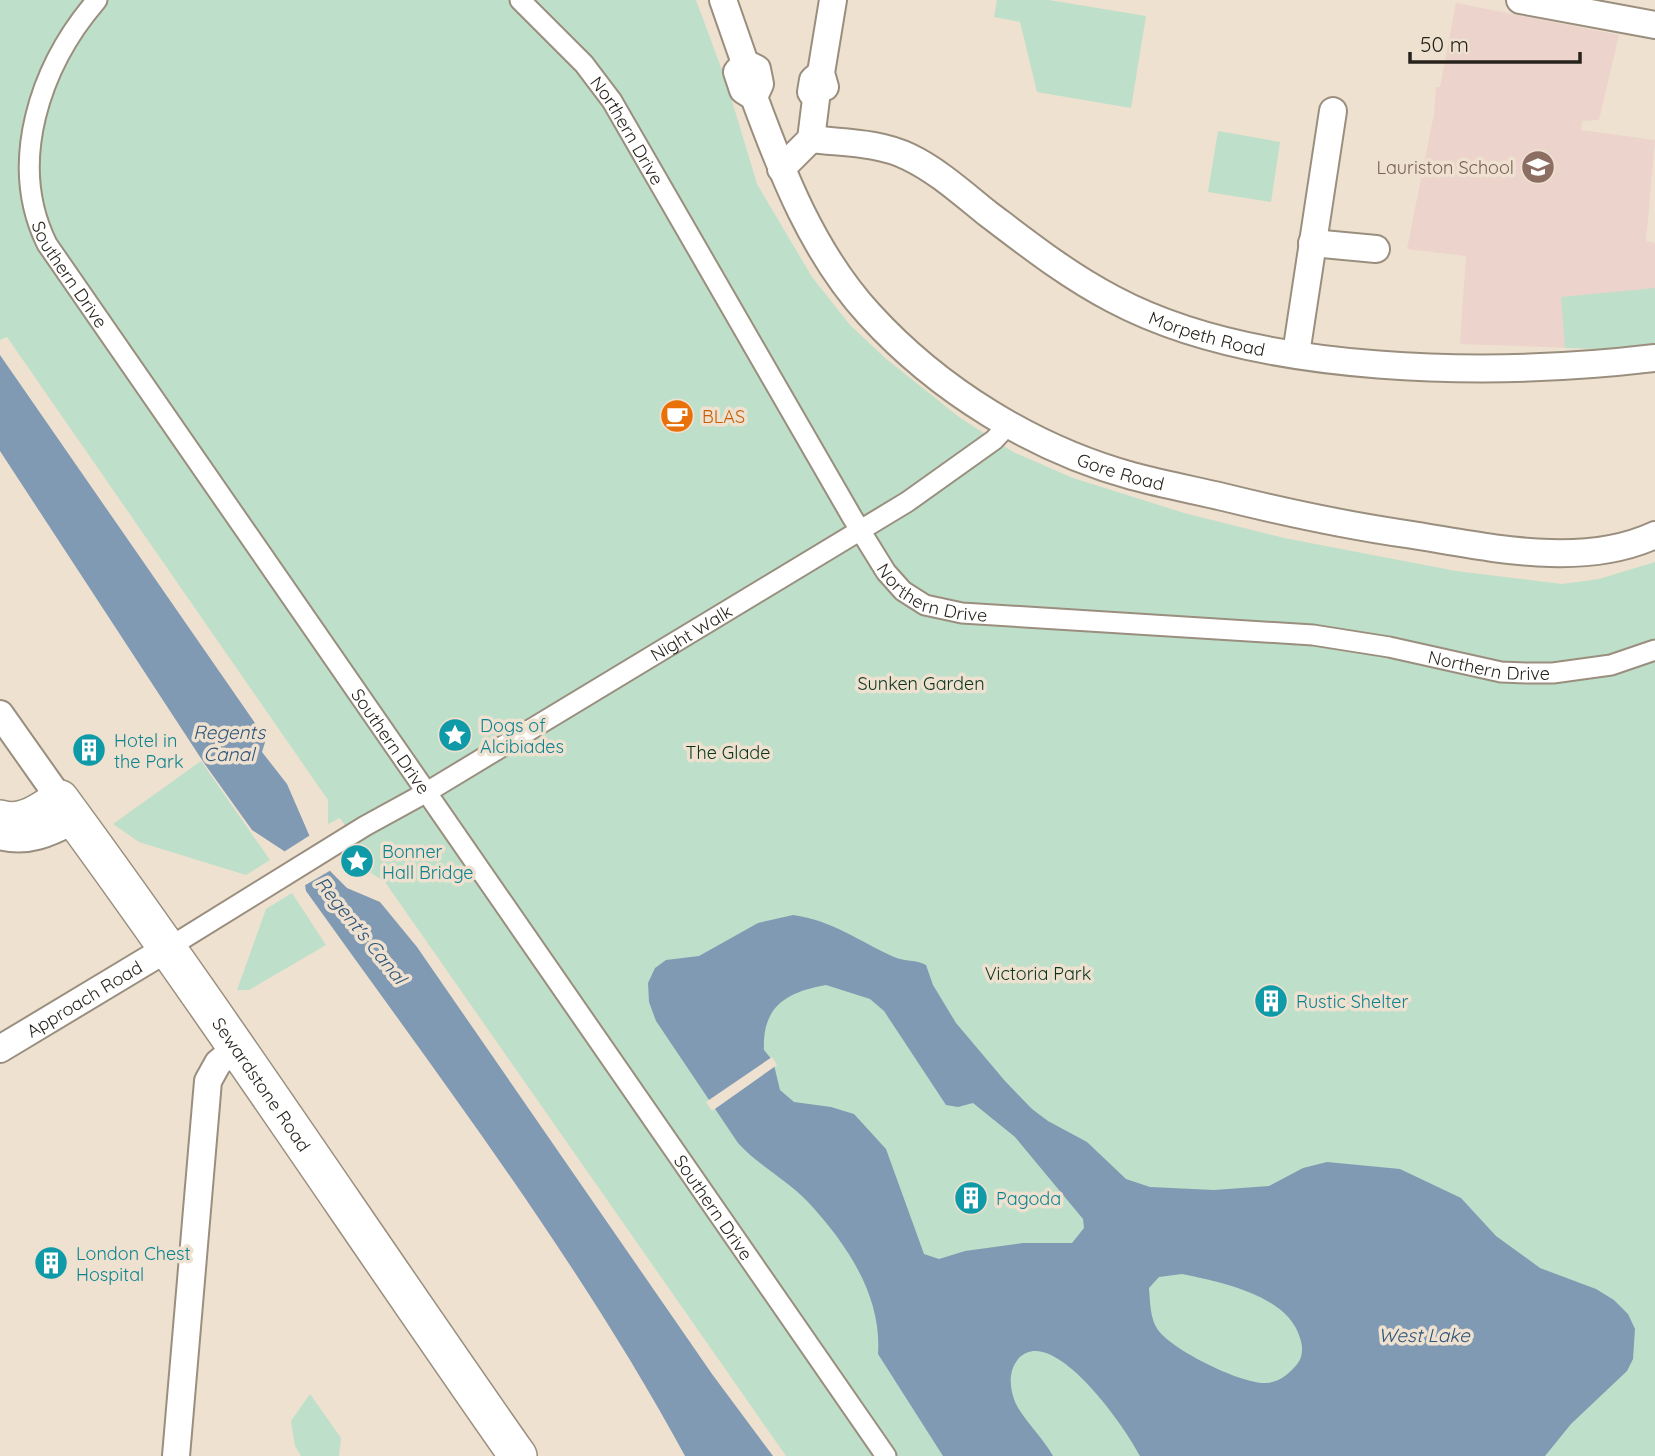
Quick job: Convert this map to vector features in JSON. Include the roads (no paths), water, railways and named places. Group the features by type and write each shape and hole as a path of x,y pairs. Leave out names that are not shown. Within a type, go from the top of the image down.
{"main road":[{"path":"0,818 9,822 67,809"},
{"name":"Sewardstone Road","path":"67,809 168,947 235,1049 518,1456"}],"street":[{"name":"Southern Drive","path":"96,0 60,56 33,129 28,169 37,223 72,284 886,1456"},
{"name":"Northern Drive","path":"520,0 584,64 612,101 886,572 903,591 925,605 962,612 1313,635 1389,647 1501,671 1527,673 1611,666 1655,650"},
{"name":"Gore Road","path":"723,0 745,63 737,72 743,90 754,97 781,169 813,235 867,313 922,363 1008,425 1077,457 1132,476 1320,522 1520,550 1609,550 1655,535"},
{"path":"781,169 811,139 816,99 824,93 825,81 821,73 833,0"},
{"path":"1520,0 1655,25"},
{"path":"1296,354 1333,111"},
{"name":"Morpeth Road","path":"811,139 868,145 907,156 937,174 1062,271 1116,301 1200,335 1296,354 1454,368 1558,367 1655,358"},
{"path":"1312,243 1376,249"},
{"name":"Night Walk","path":"168,947 907,502 994,440 1008,425"},
{"name":"Sewardstone Road","path":"0,714 67,809"},
{"path":"0,836 11,839 35,837 67,809"},
{"name":"Approach Road","path":"0,1049 168,947"},
{"path":"176,1456 208,1081 218,1063 235,1049"}],"water":[{"path":"0,355 266,739 262,752 287,784 310,837 331,872 347,888 380,902 417,947 712,1374 773,1456 685,1456 644,1383 553,1239 306,891 284,851 252,830 204,763 0,451"},
{"name":"West Lake","path":"793,915 807,918 833,927 894,957 926,965 933,985 956,1023 1005,1081 1032,1109 1087,1142 1126,1179 1150,1187 1214,1190 1269,1186 1303,1168 1327,1162 1400,1169 1461,1198 1496,1236 1540,1268 1596,1289 1614,1300 1628,1314 1635,1329 1633,1359 1627,1371 1571,1424 1545,1456 1140,1456 1105,1403 1087,1383 1069,1366 1050,1355 1033,1351 1016,1362 1011,1388 1021,1412 1053,1456 943,1456 878,1354 878,1333 868,1291 848,1253 808,1202 738,1143 656,1021 649,1002 648,983 655,968 666,960 699,956 758,923","holes":["826,985 870,999 884,1011 946,1105 958,1107 973,1103 1015,1137 1083,1219 1084,1228 1072,1243 1023,1243 965,1251 939,1259 924,1254 886,1149 854,1114 831,1107 794,1102 780,1090 773,1061 764,1050 764,1035 772,1012 789,997","1182,1274 1233,1286 1282,1311 1293,1323 1301,1341 1302,1354 1298,1363 1276,1381 1256,1382 1209,1365 1166,1338 1153,1321 1149,1288 1159,1277"]}],"place":[{"name":"Lauriston School","path":"1538,167"},
{"name":"BLAS","path":"677,416"},
{"name":"Dogs of Alcibiades","path":"455,735"},
{"name":"Hotel in the Park","path":"89,750"},
{"name":"Bonner Hall Bridge","path":"357,861"},
{"name":"Rustic Shelter","path":"1271,1001"},
{"name":"Pagoda","path":"971,1198"},
{"name":"London Chest Hospital","path":"51,1263"}],"park label":[{"name":"Sunken Garden","path":"921,683"},
{"name":"The Glade","path":"728,752"},
{"name":"Victoria Park","path":"1038,973"}],"water label":[{"name":"Regents Canal","path":"229,743"},
{"name":"Regent's Canal","path":"361,930"}]}
